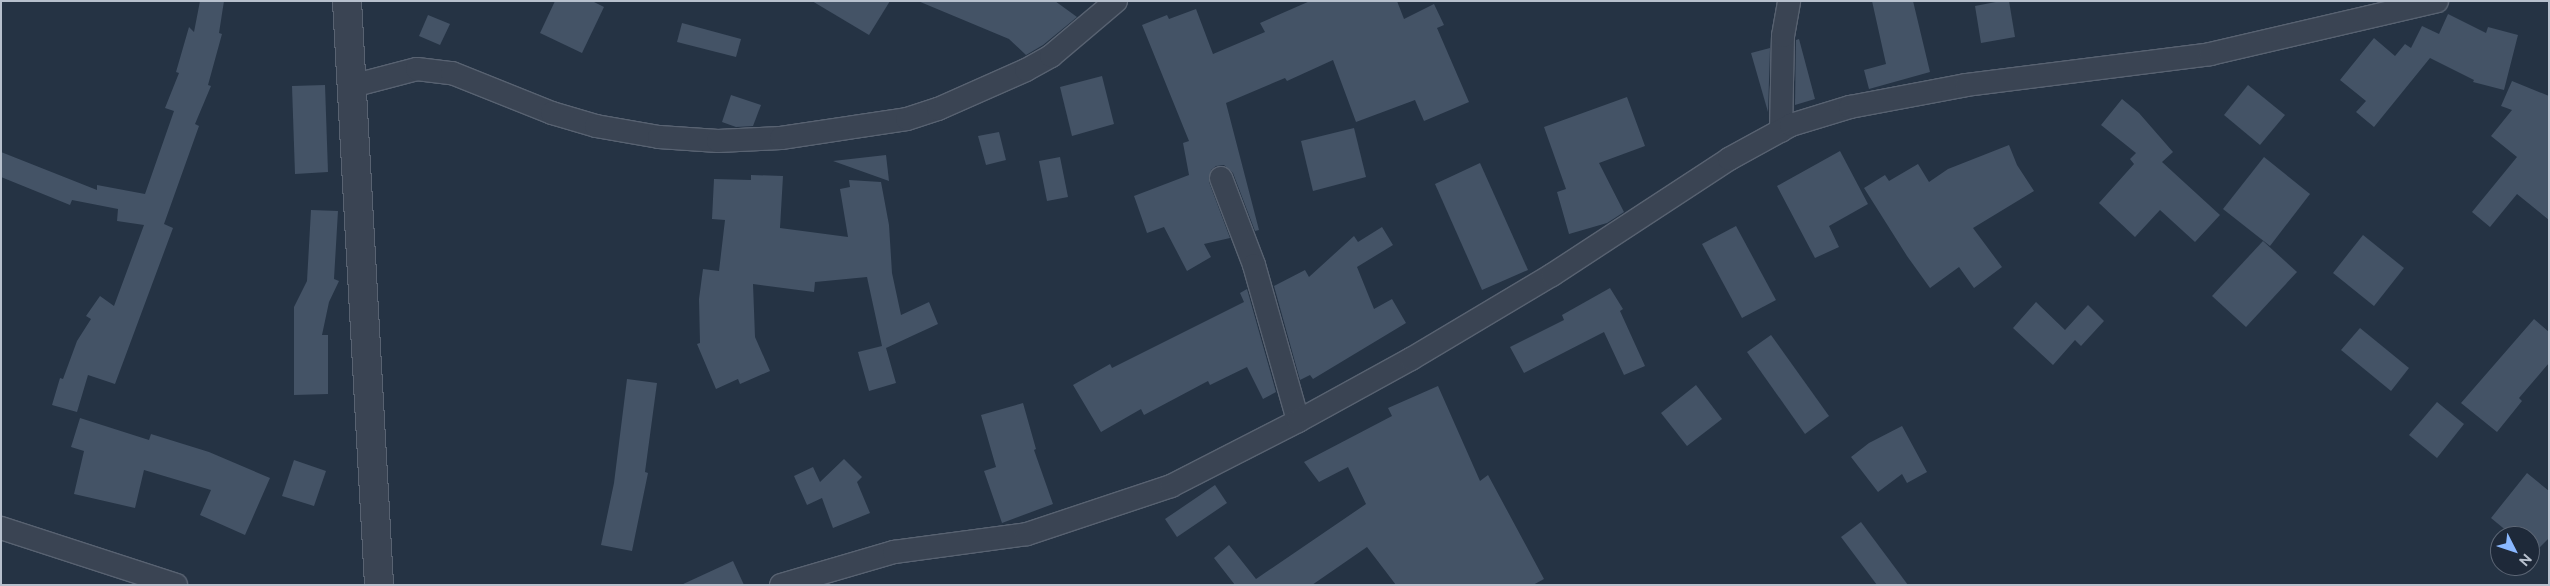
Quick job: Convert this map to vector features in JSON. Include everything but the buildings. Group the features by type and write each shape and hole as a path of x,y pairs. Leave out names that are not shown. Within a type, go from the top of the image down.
{"street":[{"path":"347,1 379,585"},
{"path":"352,86 417,69 452,73 552,113 596,126 659,137 718,141 781,138 907,119 938,109 1026,70 1051,56 1116,1"},
{"path":"1780,130 1784,36 1788,1"},
{"path":"781,585 894,552 1027,534 1171,486 1298,421 1410,359 1552,275 1729,159 1780,130 1850,107 1883,100 1966,85 2210,54 2437,1"},
{"path":"1221,178 1254,265 1298,421"},
{"path":"1,528 176,585"}]}
